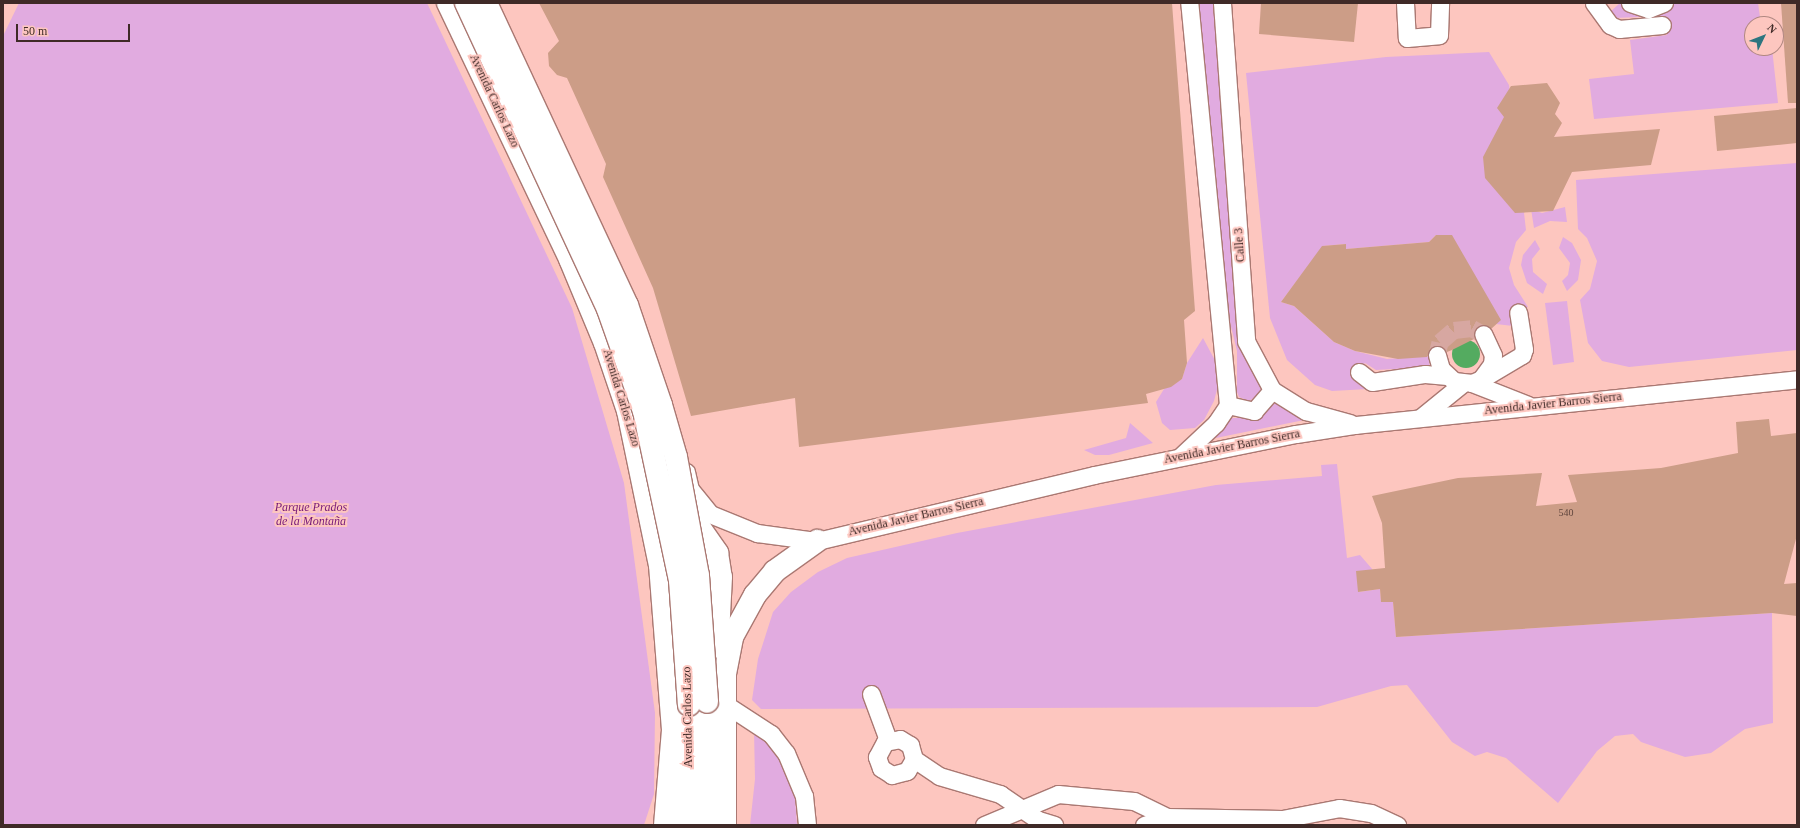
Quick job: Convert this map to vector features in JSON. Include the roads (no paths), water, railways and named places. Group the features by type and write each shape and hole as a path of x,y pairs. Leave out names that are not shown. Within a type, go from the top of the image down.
{"main road":[{"name":"Avenida Carlos Lazo","path":"448,3 570,259 605,343 628,411 650,506 660,565 673,730 665,825"},
{"name":"Avenida Carlos Lazo","path":"466,3 608,309 644,411 707,704 726,825"},
{"name":"Avenida Carlos Lazo","path":"486,3 627,305 661,405 676,457 698,576 707,704 709,768 703,825"},
{"path":"570,259 634,302"},
{"path":"650,506 689,516 714,545 721,577 718,634 727,654"},
{"name":"Avenida Carlos Lazo","path":"686,825 707,704 727,654 755,595 775,571 817,541"}],"street":[{"path":"493,3 634,302"},
{"path":"1180,458 1204,436 1228,405 1189,3"},
{"name":"Calle 3","path":"1222,3 1246,341 1272,390"},
{"path":"1405,3 1407,38 1439,35 1440,3"},
{"path":"1594,3 1610,25 1619,29 1662,25"},
{"path":"1630,3 1648,9 1664,3"},
{"name":"Avenida Javier Barros Sierra","path":"634,302 658,370 690,489 710,514 757,533 817,541 1180,458 1355,425 1797,379"},
{"path":"1420,418 1472,382 1522,355 1524,349 1518,312"},
{"path":"1472,382 1492,364 1493,355 1483,334"},
{"path":"1437,355 1447,376"},
{"path":"1359,372 1372,382 1425,374 1447,376 1472,382 1530,406"},
{"path":"1228,405 1254,411 1272,390 1306,411 1355,425"},
{"path":"870,694 888,740"},
{"path":"707,704 771,734 786,753 804,796 807,825"},
{"path":"914,759 902,774 886,773 877,757 880,746 888,740 905,741 914,759 939,776 1000,794 1020,807 1054,825"},
{"path":"984,825 1020,807 1058,794 1098,795 1134,801 1167,817"},
{"path":"1144,825 1167,817 1289,822 1339,808 1371,813 1397,825"}],"tunnel":[{"path":"1437,355 1440,342 1454,330 1472,328 1483,334"}],"park label":[{"name":"Parque Prados de la Montaña","path":"311,515"}]}
